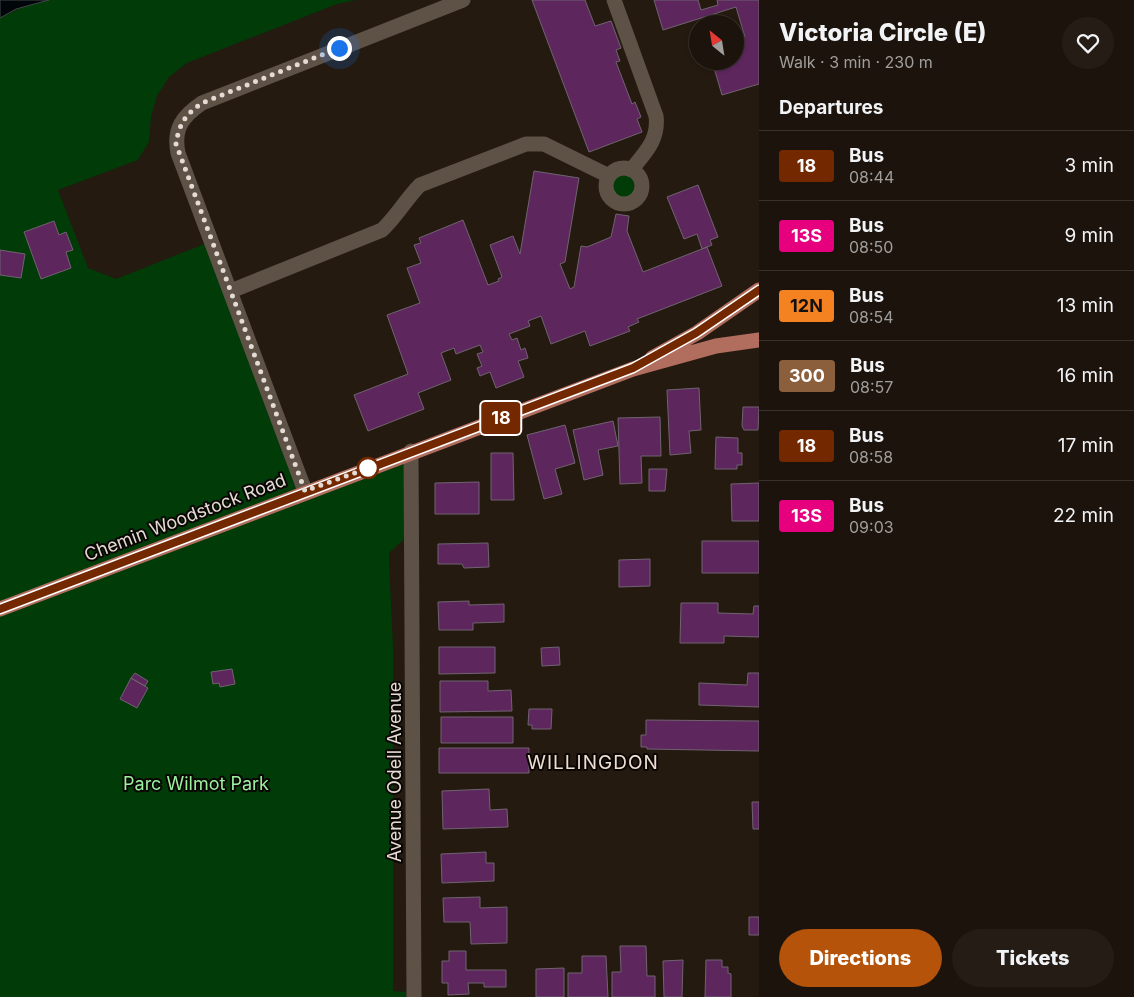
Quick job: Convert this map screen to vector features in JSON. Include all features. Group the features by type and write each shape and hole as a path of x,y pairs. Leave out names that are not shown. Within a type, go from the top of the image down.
{"main road":[{"path":"633,368 696,333 759,290"},
{"path":"633,368 716,346 759,340"},
{"name":"Chemin Woodstock Road","path":"0,609 305,491 633,368"}],"street":[{"path":"305,491 178,153 178,128 186,114 202,103 463,0"},
{"path":"614,0 657,122 655,138 631,170"},
{"path":"231,291 382,230 396,217 410,195 420,185 526,144 544,144 609,176"},
{"path":"619,169 631,170 640,178 642,184 639,195 631,203 620,204 610,198 606,187 609,176 619,169"},
{"name":"Avenue Odell Avenue","path":"411,452 414,997"}],"green space":[{"name":"Parc Wilmot Park","path":"37,0 356,0 337,4 187,63 169,77 157,96 151,117 149,142 138,160 58,190 88,268 116,279 212,241 305,491 411,451 412,532 389,553 393,646 393,991 406,992 406,997 0,997 0,18"},
{"path":"624,173 633,177 637,186 633,195 624,199 615,195 611,186 615,177"}],"shaded area":[{"path":"0,0 49,0 16,9 0,18"}],"building":[{"path":"532,0 585,0 595,26 611,21 621,48 616,50 620,61 616,62 632,104 635,102 641,117 637,119 642,132 589,152"},
{"path":"654,0 698,0 701,10 718,5 717,0 759,0 759,84 722,95 715,70 744,70 744,15 738,15 736,7 711,15 689,15 689,22 663,30"},
{"path":"534,171 579,178 565,262 560,264 570,289 574,287 581,246 587,247 611,237 616,214 629,216 627,231 643,272 707,247 722,286 637,319 639,322 628,327 630,331 590,346 585,331 551,344 541,316 528,321 530,326 509,334 512,340 517,338 521,350 525,348 528,358 518,361 524,377 496,388 490,372 480,376 477,368 482,366 477,354 483,352 480,345 456,354 454,348 441,353 451,380 418,393 424,409 368,431 354,395 408,374 387,315 420,303 407,268 421,263 414,245 421,243 419,238 463,220 488,285 499,281 498,279 502,277 490,245 513,236 520,254"},
{"path":"698,185 718,237 710,240 712,245 702,249 697,234 684,239 667,197"},
{"path":"54,221 59,235 66,232 73,250 66,252 71,268 41,279 24,232"},
{"path":"0,250 25,254 21,278 0,275"},
{"path":"699,388 701,430 689,431 691,453 670,455 667,390"},
{"path":"743,407 759,407 758,430 744,430 742,426"},
{"path":"660,417 661,456 641,456 642,483 620,484 618,418"},
{"path":"613,421 618,446 598,450 603,475 584,480 573,430"},
{"path":"565,425 575,463 555,469 562,494 544,499 527,435"},
{"path":"716,437 738,438 738,453 742,453 742,465 737,465 737,469 715,469"},
{"path":"491,453 513,453 514,500 491,500"},
{"path":"649,469 667,469 665,491 649,491"},
{"path":"479,482 479,514 435,514 435,483"},
{"path":"759,483 759,521 732,521 731,484"},
{"path":"702,541 759,541 759,573 702,573"},
{"path":"488,543 489,567 464,568 462,564 438,564 438,544"},
{"path":"650,559 650,586 619,587 619,560"},
{"path":"469,601 469,605 504,604 504,622 473,623 473,630 439,630 438,602"},
{"path":"681,603 718,603 718,613 753,614 754,606 759,606 759,637 724,636 724,643 680,643"},
{"path":"439,647 495,647 495,673 439,674"},
{"path":"559,647 560,665 542,666 541,648"},
{"path":"232,669 235,684 220,687 219,683 213,684 211,672"},
{"path":"135,673 148,681 145,686 131,678"},
{"path":"748,673 759,673 759,707 699,705 699,683 747,685"},
{"path":"131,678 148,688 137,708 120,699"},
{"path":"440,681 488,681 488,691 511,690 512,711 440,712"},
{"path":"529,709 552,709 551,729 532,729 532,725 528,725"},
{"path":"441,717 513,717 513,743 441,743"},
{"path":"646,720 759,721 759,751 647,749 647,747 641,747 641,735 646,735"},
{"path":"439,748 529,748 529,773 439,773"},
{"path":"489,789 490,810 507,809 508,827 443,829 442,791"},
{"path":"752,802 759,802 759,829 753,829"},
{"path":"486,852 486,863 494,863 494,881 442,883 441,854"},
{"path":"480,897 480,908 507,907 507,943 471,944 470,922 444,922 443,898"},
{"path":"749,917 759,917 759,935 749,935"},
{"path":"620,946 646,946 647,976 655,976 655,997 612,997 612,972 621,972"},
{"path":"449,951 466,951 466,970 506,970 506,987 484,987 484,983 468,983 469,994 448,995 448,983 442,983 442,961 449,961"},
{"path":"582,956 606,956 608,997 568,997 568,973 582,973"},
{"path":"683,960 682,997 664,997 663,961"},
{"path":"706,960 722,960 722,967 728,967 728,973 731,974 731,997 705,997"},
{"path":"564,968 564,997 536,997 536,969"}],"bus line":[{"name":"18","path":"0,609 305,491 633,368 696,333 759,290"}],"district":[{"name":"WILLINGDON","path":"593,762"}],"route":[{"path":"339,48 202,103 186,114 178,128 176,144 305,491 368,468"}]}
